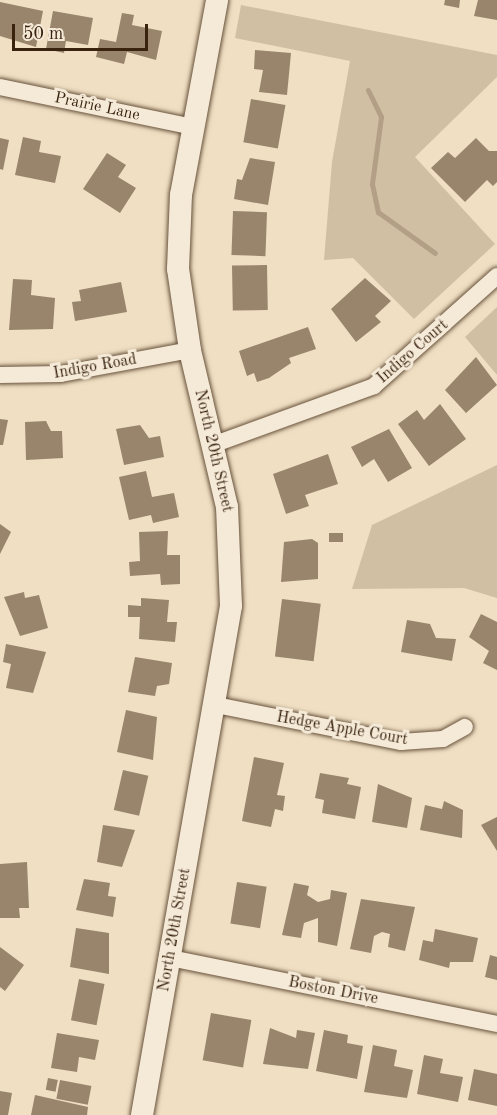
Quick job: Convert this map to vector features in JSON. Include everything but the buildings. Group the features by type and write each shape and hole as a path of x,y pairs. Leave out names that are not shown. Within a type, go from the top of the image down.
{"street":[{"name":"North 20th Street","path":"142,1115 216,705 232,579 227,507 215,444 190,350 178,250 194,127 217,0"},
{"name":"Prairie Lane","path":"0,87 194,127"},
{"name":"Indigo Court","path":"215,444 374,386 497,276"},
{"name":"Indigo Road","path":"0,375 61,374 190,350"},
{"name":"Hedge Apple Court","path":"216,705 401,742 443,739 465,727"},
{"name":"Boston Drive","path":"170,958 497,1024"}],"shaded area":[{"path":"241,5 497,55 497,77 415,157 495,244 414,319 353,258 324,260 332,162 350,61 235,38"},
{"path":"497,307 497,375 465,337"},
{"path":"497,465 497,598 464,588 352,589 372,525"}],"waterway":[{"path":"368,90 381,117 372,184 378,212 435,253"}]}
